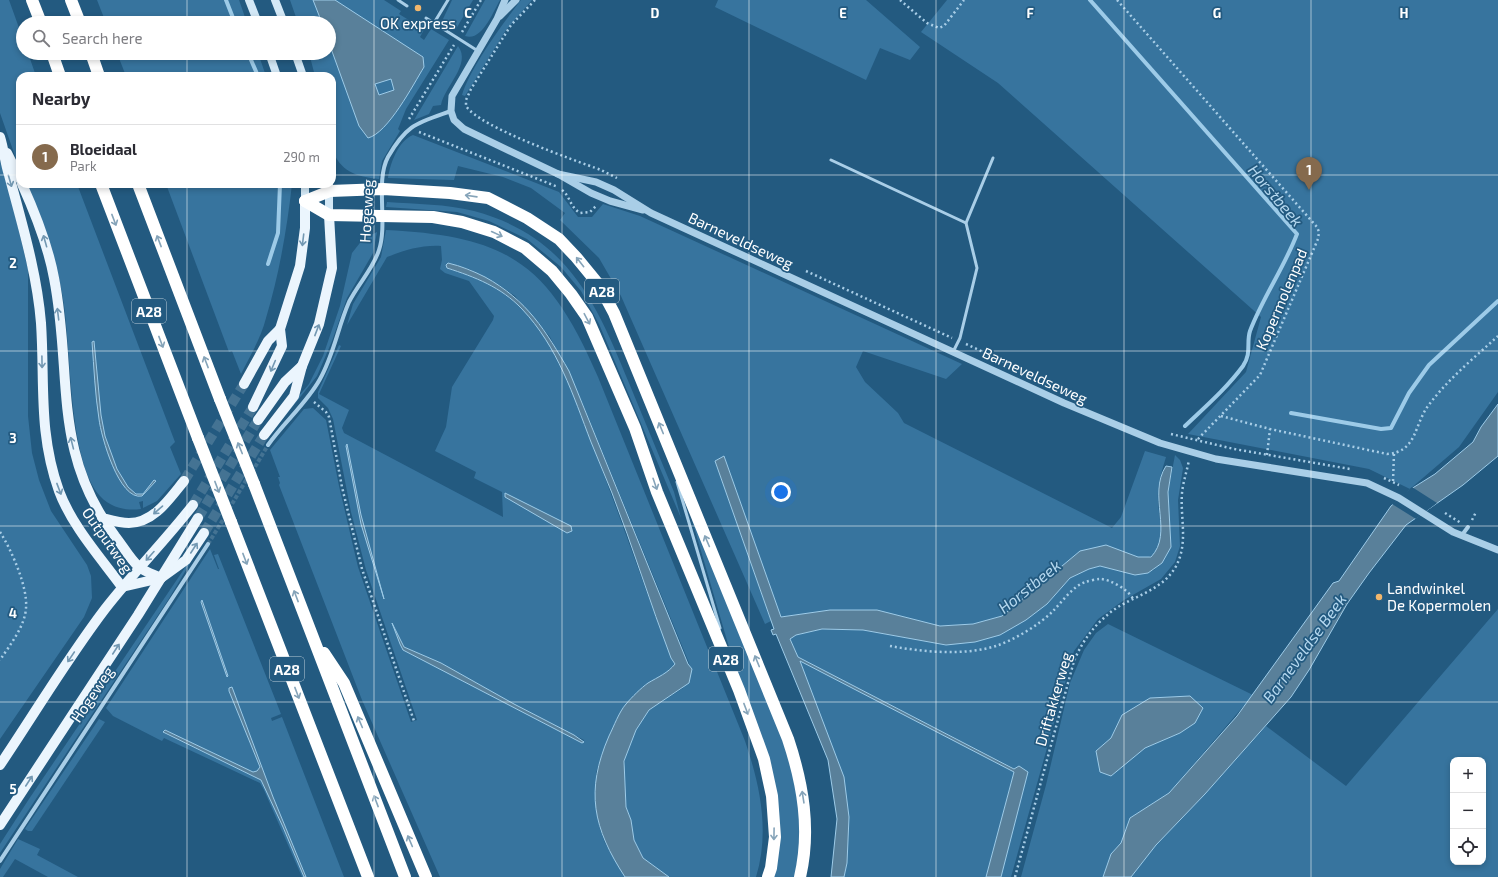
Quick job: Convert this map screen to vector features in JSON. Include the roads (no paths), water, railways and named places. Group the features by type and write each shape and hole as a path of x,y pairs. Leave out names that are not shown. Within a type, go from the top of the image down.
{"highway":[{"path":"32,0 38,16"},
{"path":"71,0 77,16"},
{"path":"54,60 59,72"},
{"path":"93,60 98,72"},
{"name":"A28","path":"336,187 450,193 488,198 527,218 559,239 599,285 614,313 794,756 804,800 804,860 800,877"},
{"name":"A28","path":"102,188 368,877"},
{"name":"A28","path":"140,188 405,877"},
{"path":"327,188 305,201 329,215"},
{"name":"A28","path":"329,215 382,215 440,218 462,222 494,232 525,248 552,271 571,294 587,318 635,428 657,492 739,690 764,759 772,796 775,837 768,877"},
{"name":"A28","path":"310,632 344,683 426,877"},
{"name":"A28","path":"344,816 364,877"}],"main road":[{"path":"249,0 255,16"},
{"path":"275,0 281,16"},
{"path":"271,60 276,72"},
{"path":"297,60 301,72"},
{"name":"Outputweg","path":"1,140 16,170"},
{"name":"Outputweg","path":"1,140 8,173 25,233 35,276 41,323 43,421 46,445 60,492 73,517 122,586 161,578"},
{"name":"Outputweg","path":"24,188 45,240 54,279 69,431 87,491 102,518 140,568 161,578"},
{"path":"253,407 282,346 280,329 300,266 305,228 305,188"},
{"name":"Hogeweg","path":"266,440 294,396 302,366 319,324 332,268 329,188"},
{"path":"244,384 268,341 280,329"},
{"name":"Hogeweg","path":"258,420 285,382 302,366"},
{"path":"102,518 129,523 144,519 162,507 184,481"},
{"path":"0,765 93,625 122,586 140,568 193,505"},
{"name":"Hogeweg","path":"0,825 161,578 198,518"},
{"name":"Hogeweg","path":"161,578 186,560 204,533"}],"street":[{"path":"451,111 452,96 497,19 505,0"},
{"path":"497,19 516,0"},
{"name":"Hogeweg","path":"266,440 308,397 325,369 349,303 378,254 382,235 385,163 400,137 411,127 451,111"},
{"name":"Barneveldseweg","path":"451,111 454,120 464,129 558,174 601,198 650,213 1064,404 1160,443 1191,453 1216,459 1367,483 1399,498 1446,528 1498,550"},
{"name":"Barneveldseweg","path":"558,174 605,186 614,190 650,213"},
{"path":"1462,535 1468,527"},
{"name":"Hogeweg","path":"0,861 208,544"}],"lane":[{"path":"398,0 407,6"},
{"path":"434,23 448,0"},
{"path":"426,18 478,51"},
{"path":"954,352 977,268 966,223 993,158"},
{"path":"831,160 966,223"},
{"path":"676,464 678,490 721,634"},
{"path":"724,641 739,690"}],"water":[{"path":"313,0 335,0 423,57 424,67 407,96 384,127 376,134 368,138 359,126 335,60 336,16 319,16","holes":["391,79 394,90 379,95 375,84"]},
{"path":"448,263 485,277 513,296 534,318 561,356 569,371 688,664 692,669 689,683 649,710 636,730 624,761 626,807 631,820 634,840 643,858 669,877 625,877 614,859 600,825 596,809 595,792 601,756 623,707 642,687 666,672 675,664 671,658 663,637 612,493 571,389 555,355 535,324 514,301 487,284 468,275 447,268 446,265"},
{"path":"94,341 101,415 105,436 117,469 128,487 136,494 143,494 154,480 156,481 142,496 134,495 126,488 119,478 107,452 100,427 98,410 92,342"},
{"name":"Barneveldse Beek","path":"1498,404 1498,456 1463,485 1406,525 1347,604 1309,670 1291,697 1205,794 1156,845 1131,877 1103,877 1111,854 1121,843 1130,818 1169,793 1237,716 1333,583 1339,581 1391,506 1411,489 1435,474 1473,442 1481,427"},
{"path":"347,444 361,515 384,599 361,524 346,446"},
{"path":"724,456 781,617 830,610 877,610 940,626 973,624 1002,616 1080,551 1106,545 1138,557 1151,557 1157,547 1160,537 1161,525 1159,489 1161,477 1166,466 1172,467 1168,492 1171,547 1162,563 1148,573 1135,575 1100,566 1089,569 1070,578 1047,604 1026,620 1000,635 975,642 946,645 863,630 822,629 796,635 790,639 798,657 1014,769 1019,766 1028,772 1001,877 986,877 1014,772 800,661 844,777 849,817 847,863 844,877 831,877 837,819 828,760 776,634 773,635 771,630 774,629 715,461"},
{"path":"505,493 571,526 572,531 567,533 505,497"},
{"path":"202,600 228,676 227,677 201,602"},
{"path":"392,623 404,647 441,663 514,704 574,735 584,742 582,743 403,650"},
{"path":"232,687 273,797 306,877 304,877 261,780 163,732 165,730 253,772 257,771 260,767 229,691 229,688"},
{"path":"1190,696 1203,708 1195,723 1180,733 1145,748 1111,776 1100,772 1096,751 1111,738 1122,715 1150,698"}],"waterway":[{"path":"226,0 232,16"},
{"name":"Horstbeek","path":"1090,0 1297,234 1292,247 1255,318 1249,335 1246,361 1208,405 1185,426"},
{"path":"251,60 256,72"},
{"path":"268,264 278,233 280,188"},
{"path":"1291,413 1381,429 1391,428 1409,393 1429,365 1498,301"}],"tunnel":[{"path":"184,481 244,384"},
{"path":"193,505 253,407"},
{"path":"198,518 258,420"},
{"path":"204,533 264,435"},
{"path":"252,472 268,445"},
{"path":"229,509 248,477"},
{"path":"208,544 226,515"}],"place":[{"name":"OK express","path":"418,8"},
{"name":"Bloeidaal","path":"1309,190"},
{"name":"Landwinkel De Kopermolen","path":"1379,597"}]}
